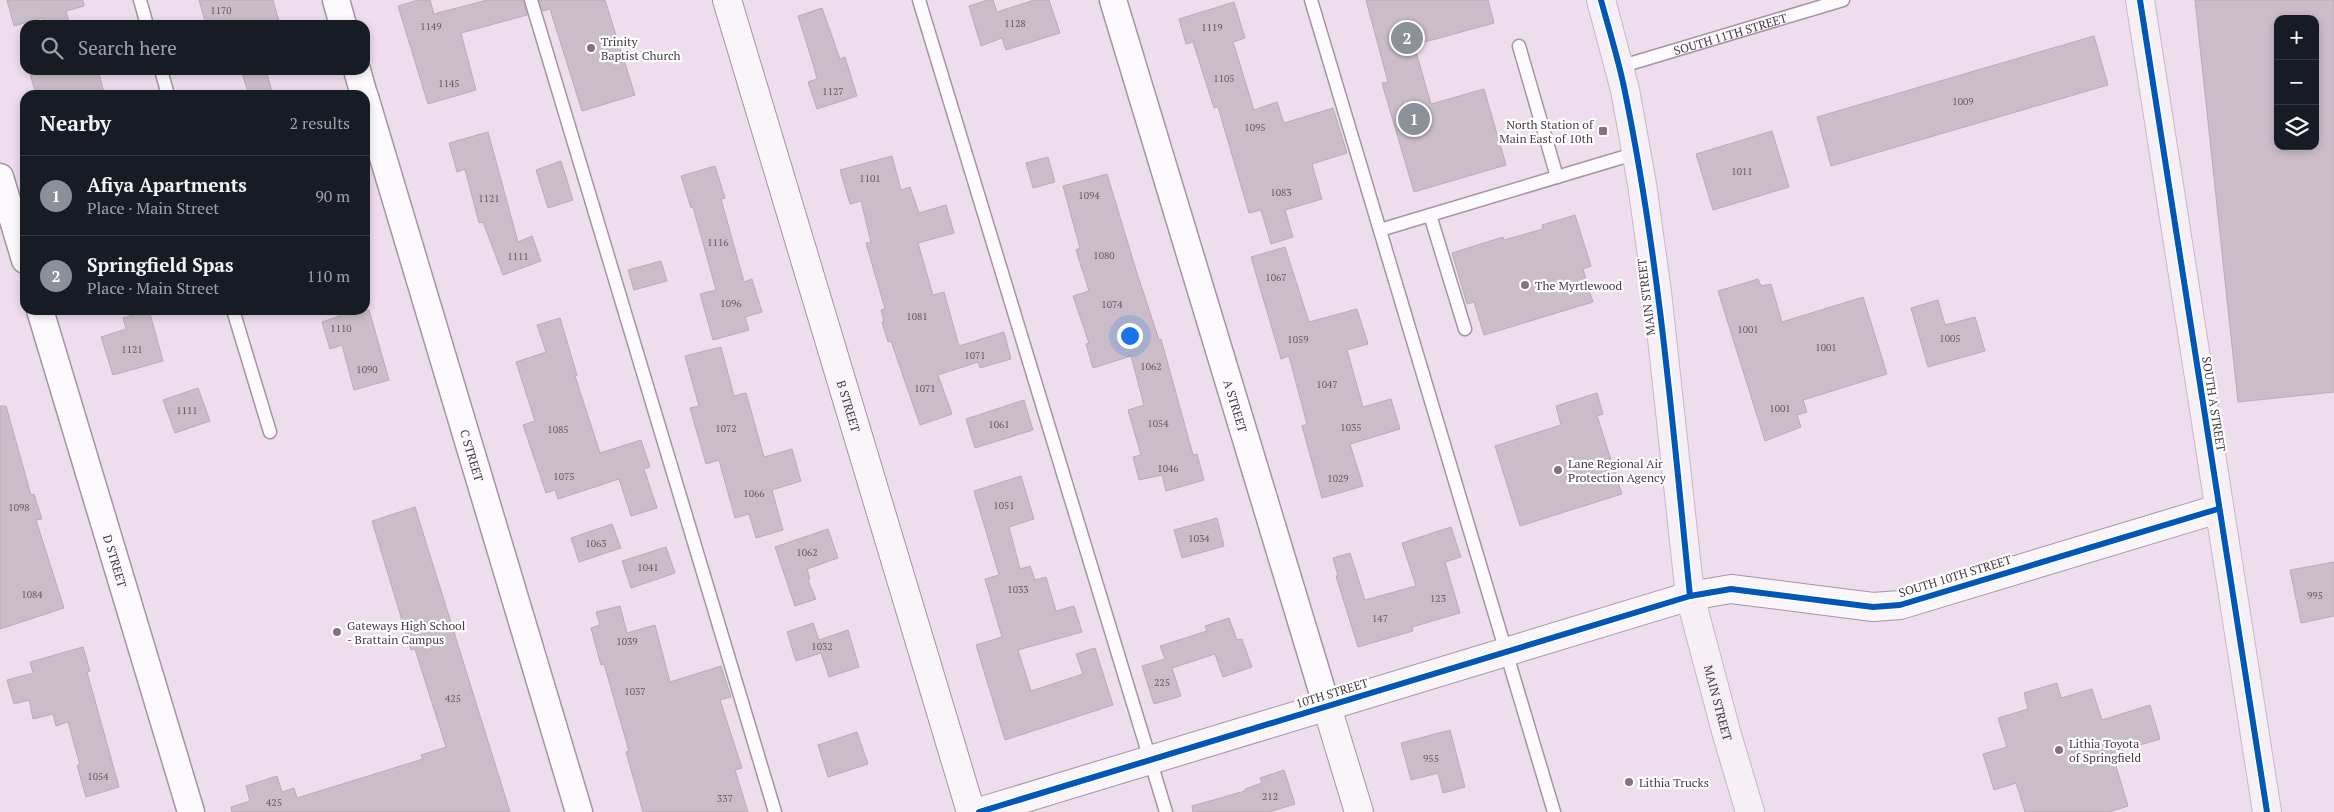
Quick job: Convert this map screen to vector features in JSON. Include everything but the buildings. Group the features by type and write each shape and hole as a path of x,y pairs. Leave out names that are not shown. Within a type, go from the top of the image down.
{"main road":[{"name":"MAIN STREET","path":"1601,0 1619,67 1636,153 1657,292 1690,596 1727,735 1750,812"},
{"name":"SOUTH A STREET","path":"2140,0 2218,509 2267,812"}],"street":[{"path":"336,0 342,20"},
{"name":"B STREET","path":"726,0 971,812"},
{"name":"A STREET","path":"1113,0 1359,812"},
{"name":"C STREET","path":"359,75 363,90"},
{"name":"C STREET","path":"370,113 579,812"},
{"path":"0,177 20,243"},
{"name":"D STREET","path":"42,315 191,812"},
{"name":"SOUTH 10TH STREET","path":"1690,596 1732,589 1873,607 1900,605 2218,509"},
{"name":"10TH STREET","path":"979,812 1690,596"}],"lane":[{"path":"140,0 146,20"},
{"path":"531,0 774,812"},
{"path":"919,0 1166,812"},
{"path":"1310,0 1554,812"},
{"name":"SOUTH 11TH STREET","path":"1619,67 1843,0"},
{"path":"1519,46 1557,177"},
{"path":"162,75 167,90"},
{"path":"1380,230 1636,153"},
{"path":"1430,215 1465,328"},
{"path":"235,315 270,432"}],"cycle path":[{"path":"1601,0 1623,80 1647,217 1664,343 1690,596"},
{"path":"2140,0 2267,812"},
{"path":"979,812 1690,596 1731,589 1873,607 1900,605 2218,509"}],"place":[{"name":"Springfield Spas","path":"1407,38"},
{"name":"Trinity Baptist Church","path":"591,48"},
{"name":"Afiya Apartments","path":"1414,119"},
{"name":"North Station of Main East of 10th","path":"1603,131"},
{"name":"The Myrtlewood","path":"1525,285"},
{"name":"Lane Regional Air Protection Agency","path":"1558,470"},
{"name":"Gateways High School - Brattain Campus","path":"337,632"},
{"name":"Lithia Toyota of Springfield","path":"2059,750"},
{"name":"Lithia Trucks","path":"1629,782"}]}
